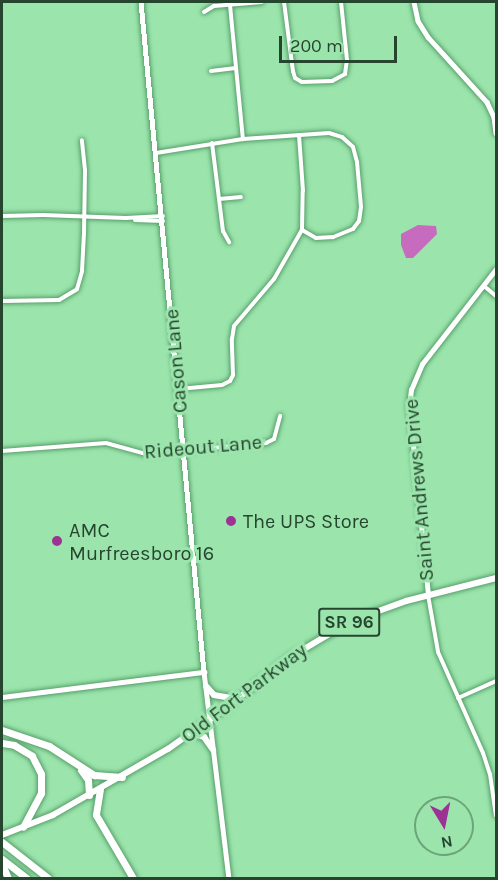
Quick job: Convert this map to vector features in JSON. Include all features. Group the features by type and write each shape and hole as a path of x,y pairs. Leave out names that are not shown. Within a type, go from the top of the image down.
{"highway":[{"path":"2,730 49,746 94,775 122,777"},
{"path":"2,743 24,750 32,756 41,774 38,801 23,827"},
{"path":"73,763 88,780 89,795"},
{"path":"100,789 95,808 97,819 133,879"},
{"path":"2,842 48,879"},
{"path":"2,859 26,879"},
{"path":"2,864 8,879"}],"main road":[{"name":"Old Fort Parkway","path":"2,835 53,814 122,777 191,733 288,659 329,633 378,609 496,579"},
{"path":"206,686 214,695 238,699"},
{"path":"191,733 204,737 213,750"}],"street":[{"name":"Cason Lane","path":"141,2 204,672 229,879"},
{"path":"204,12 214,6 262,2"},
{"path":"284,2 293,71 295,78 302,82 332,81 345,74 347,60 341,2"},
{"path":"414,2 418,21 428,38 487,102 494,117 496,133"},
{"path":"230,5 243,139"},
{"path":"211,71 236,68"},
{"path":"156,153 189,150 212,143 243,139 330,133 342,137 353,147 361,207 359,221 354,229 345,234 316,238 302,230"},
{"path":"179,389 222,385 230,381 233,375 234,326 274,279 302,230 303,190 299,135"},
{"path":"2,301 59,300 74,292 82,271 84,216 82,140"},
{"path":"212,143 223,231 229,242"},
{"path":"219,199 241,197"},
{"path":"2,216 163,218"},
{"name":"Saint Andrews Drive","path":"428,595 409,406 411,390 415,375 422,364 496,269"},
{"path":"484,286 496,296"},
{"name":"Rideout Lane","path":"2,451 106,443 146,454 266,443 274,439 280,416"},
{"path":"428,595 438,652 490,774 496,816"},
{"path":"2,697 204,672"},
{"path":"458,698 496,681"}],"shaded area":[{"path":"418,225 436,226 437,234 413,258 406,258 401,245 401,234"}],"place":[{"name":"The UPS Store","path":"231,521"},
{"name":"AMC Murfreesboro 16","path":"57,541"}]}
